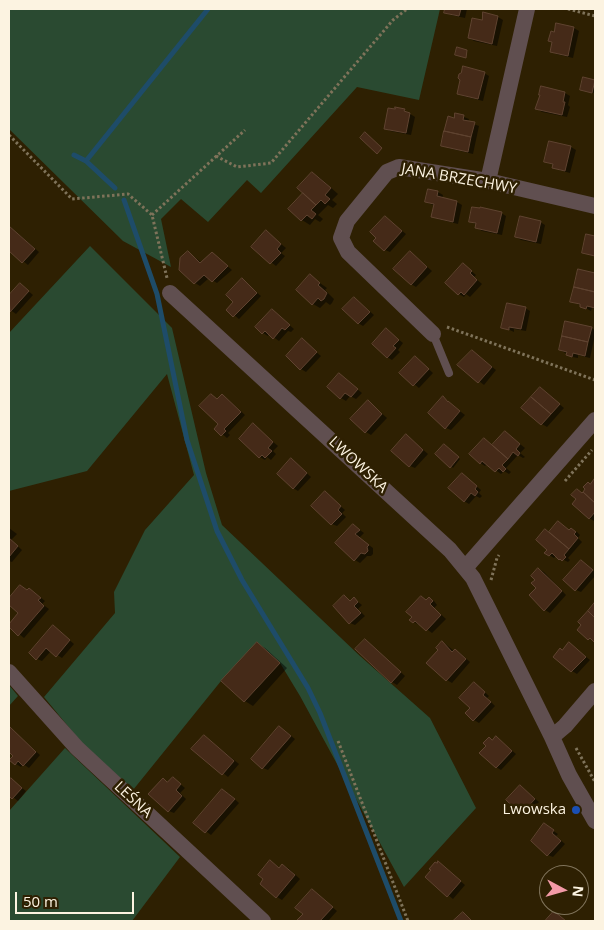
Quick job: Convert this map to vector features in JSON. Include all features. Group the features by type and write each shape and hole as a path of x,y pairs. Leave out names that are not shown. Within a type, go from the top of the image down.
{"street":[{"path":"488,181 527,9"},
{"name":"JANA BRZECHWY","path":"433,334 348,252 341,238 352,213 387,172 399,167 488,181 595,206"},
{"name":"LWOWSKA","path":"170,293 450,550 466,567 552,737 569,775 595,821"},
{"path":"466,567 595,420"},
{"name":"LEŚNA","path":"9,672 77,748 263,921"},
{"path":"552,737 565,726 595,691"}],"lane":[{"path":"433,334 450,373"}],"path":[{"path":"216,156 237,167 270,163 393,20 407,9"},
{"path":"568,9 595,16"},
{"path":"152,215 245,130"},
{"path":"9,135 72,199 128,194 152,215 170,293"},
{"path":"433,334 441,325 595,380"},
{"path":"561,486 595,445"},
{"path":"494,588 490,580 497,558 504,551"},
{"path":"565,726 595,782"},
{"path":"338,741 408,921"}],"green space":[{"path":"9,9 440,9 419,100 357,87 261,193 247,180 208,222 181,199 161,219 171,267 123,241 9,129"},
{"path":"90,246 172,328 206,473 222,525 360,656 430,718 476,808 404,887 300,696 280,663 257,642 221,681 133,790 81,742 44,697 115,613 114,592 145,530 194,475 167,374 87,471 9,491 9,333"},
{"path":"9,685 18,696 9,706"},
{"path":"65,748 180,857 132,921 9,921 9,811"}],"building":[{"path":"445,9 461,9 459,16 444,13"},
{"path":"483,12 498,16 492,44 468,38 472,18 482,20"},
{"path":"556,23 574,27 568,56 550,52 552,42 548,41 551,31 554,32"},
{"path":"457,47 467,50 466,58 455,55"},
{"path":"463,66 485,72 478,99 457,94 460,80 458,78"},
{"path":"583,77 595,80 592,93 580,90"},
{"path":"541,86 565,92 562,115 535,109"},
{"path":"395,107 405,109 404,111 410,113 406,133 384,129 388,108 395,109"},
{"path":"455,113 464,115 463,120 475,122 471,137 444,131 448,116 454,118"},
{"path":"444,131 471,137 468,152 441,146"},
{"path":"365,132 382,148 377,154 360,138"},
{"path":"549,141 571,146 565,171 552,168 553,164 544,162"},
{"path":"312,172 331,188 325,195 330,199 325,204 321,200 316,205 297,188"},
{"path":"428,189 438,191 437,196 457,201 453,222 431,217 434,204 425,202"},
{"path":"303,193 316,205 311,210 316,214 312,219 307,215 301,221 288,209"},
{"path":"472,207 502,212 497,233 475,228 476,223 469,222"},
{"path":"385,216 402,231 384,251 373,241 376,238 370,232"},
{"path":"520,216 541,221 536,242 515,237"},
{"path":"9,226 35,249 22,263 9,251"},
{"path":"266,230 281,244 277,249 281,253 270,264 251,247"},
{"path":"586,234 595,236 595,256 582,253"},
{"path":"188,251 200,263 212,252 228,266 212,282 204,275 194,284 179,270 180,258"},
{"path":"410,251 427,267 411,285 393,269"},
{"path":"463,263 472,271 470,273 477,280 464,295 461,292 458,295 445,283"},
{"path":"578,269 595,273 595,292 574,287"},
{"path":"310,274 327,293 324,299 321,301 318,298 312,305 296,290"},
{"path":"242,278 257,293 233,317 226,310 233,302 226,295"},
{"path":"20,283 29,291 10,312 9,295"},
{"path":"574,287 595,292 595,308 587,306 586,309 580,307 580,304 570,302"},
{"path":"354,297 370,312 358,324 342,309"},
{"path":"507,303 526,307 521,329 509,327 509,330 501,328"},
{"path":"272,309 290,325 285,330 282,328 273,339 265,331 262,334 255,327"},
{"path":"565,321 592,327 588,342 562,336"},
{"path":"386,328 399,340 393,346 396,348 387,358 372,344"},
{"path":"562,336 588,342 585,356 573,353 572,357 566,355 567,352 559,350"},
{"path":"302,338 317,352 300,370 286,356"},
{"path":"472,350 492,367 478,383 457,365"},
{"path":"415,356 429,369 413,386 399,373"},
{"path":"339,373 358,389 351,397 345,393 340,399 327,387"},
{"path":"540,387 560,404 551,414 531,397"},
{"path":"211,394 217,399 222,394 241,412 224,429 226,431 221,436 214,429 218,424 199,406"},
{"path":"443,396 460,411 445,429 428,413"},
{"path":"531,397 551,414 541,425 521,408"},
{"path":"368,400 382,414 365,433 350,419"},
{"path":"253,423 273,442 268,448 272,451 265,458 262,455 259,458 239,439"},
{"path":"505,431 520,444 516,449 520,453 518,456 513,452 508,459 492,445"},
{"path":"406,434 423,450 409,467 391,451"},
{"path":"484,438 508,459 502,465 506,469 503,472 499,468 495,472 482,461 480,464 469,454"},
{"path":"444,444 459,457 450,468 435,454"},
{"path":"291,458 307,473 293,489 277,474"},
{"path":"462,473 477,486 475,489 478,492 475,496 471,493 464,502 448,488"},
{"path":"595,478 595,503 583,492 585,489 583,487 588,482 590,484"},
{"path":"577,489 595,503 595,512 589,519 572,504 576,499 571,495"},
{"path":"325,491 341,506 338,510 342,514 331,525 311,506"},
{"path":"558,521 569,530 571,528 576,532 574,534 578,538 569,549 549,532"},
{"path":"353,524 360,530 355,534 369,545 367,547 368,551 365,554 361,553 354,561 335,543"},
{"path":"545,529 569,549 562,561 552,553 549,556 544,553 547,550 536,540"},
{"path":"9,538 18,546 9,557"},
{"path":"581,560 593,570 575,591 563,580"},
{"path":"538,568 562,591 544,611 529,595 536,588 531,583 535,580 531,576"},
{"path":"20,585 27,590 29,588 41,598 38,600 44,606 18,636 9,627 9,624 18,613 9,605 9,598"},
{"path":"344,595 350,601 354,597 358,602 354,606 361,613 349,624 333,606"},
{"path":"421,596 426,600 429,597 433,601 430,604 441,615 426,631 415,621 413,623 409,620 412,617 406,612"},
{"path":"595,602 595,618 588,611"},
{"path":"588,611 595,618 595,643 590,638 588,640 577,630 581,625 578,622"},
{"path":"53,625 70,640 56,657 46,648 36,660 29,653"},
{"path":"365,639 401,672 391,683 355,649"},
{"path":"442,641 452,652 455,649 466,659 446,681 426,663 438,650 436,648"},
{"path":"257,642 280,663 244,702 221,681"},
{"path":"569,642 586,657 571,672 553,657 560,648 562,650"},
{"path":"474,682 485,692 483,695 491,702 473,721 465,713 470,708 459,698"},
{"path":"279,726 291,736 262,769 251,759"},
{"path":"10,727 36,752 23,766 18,761 15,765 9,760 13,756 9,752"},
{"path":"204,735 234,761 222,775 191,749"},
{"path":"496,736 512,751 496,768 479,753 486,746 483,743 489,737 492,740"},
{"path":"173,777 181,784 176,790 182,796 168,812 148,794 163,778 167,782"},
{"path":"11,778 22,788 12,799 9,796 9,780"},
{"path":"520,785 535,799 521,814 506,800"},
{"path":"222,789 235,799 205,833 193,823"},
{"path":"544,823 554,830 552,833 561,841 547,856 531,841"},
{"path":"270,860 279,868 282,864 295,875 276,898 260,884 263,879 258,875"},
{"path":"438,861 461,881 447,897 425,877 431,870 429,869"},
{"path":"312,889 333,907 320,921 298,921 303,914 295,908"},
{"path":"463,912 472,921 453,921"},
{"path":"550,915 559,915 566,921 545,921"}],"waterway":[{"path":"115,188 86,161 208,9"},
{"path":"74,155 86,161"},
{"path":"124,200 157,294 187,440 217,531 242,580 308,688 320,713 401,921"}],"place":[{"name":"Lwowska","path":"576,810"}]}
